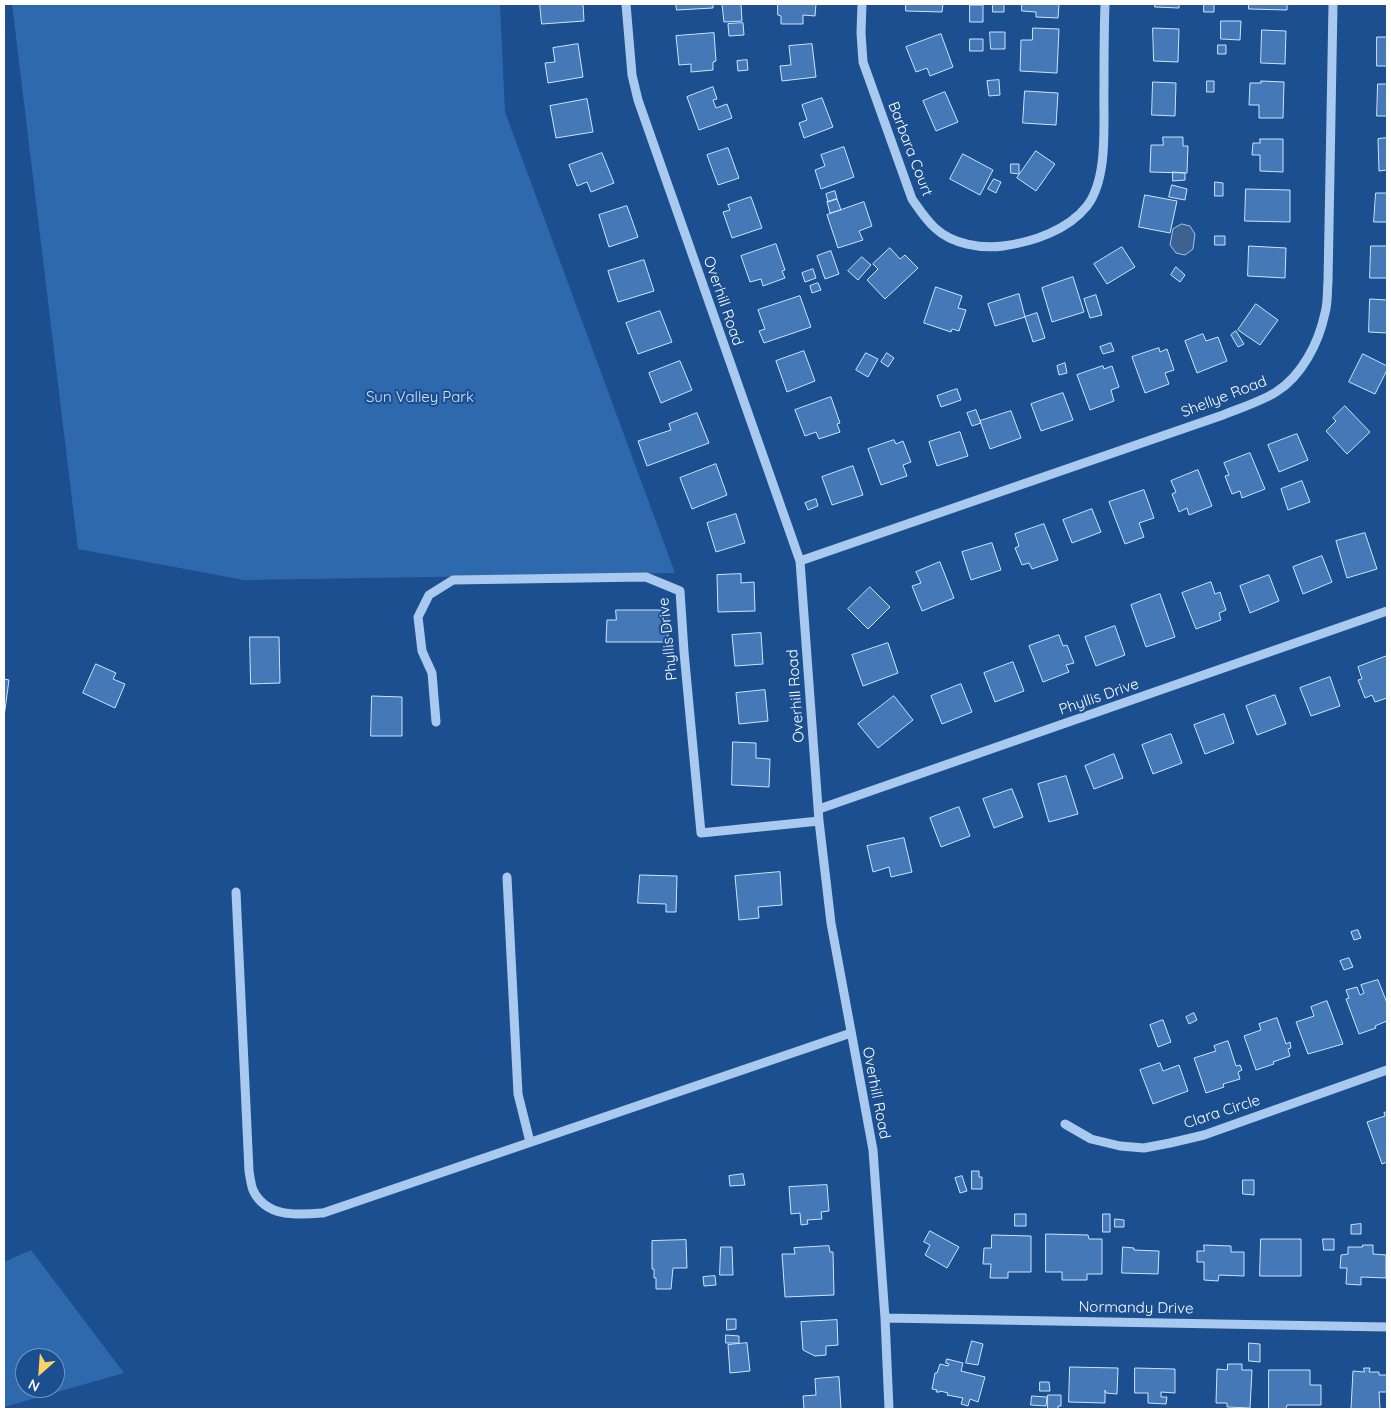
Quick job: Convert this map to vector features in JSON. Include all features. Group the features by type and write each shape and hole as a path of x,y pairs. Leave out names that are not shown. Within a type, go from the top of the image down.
{"street":[{"name":"Overhill Road","path":"626,4 632,75 638,100 800,562 819,821 831,922 873,1150 885,1318 889,1409"},
{"name":"Barbara Court","path":"862,4 864,62 912,198 924,216 937,230 954,239 974,246 994,247 1018,244 1062,227 1087,205 1095,191 1100,172 1103,146 1105,4"},
{"name":"Shellye Road","path":"800,562 1223,414 1276,392 1294,377 1319,335 1326,311 1333,4"},
{"name":"Phyllis Drive","path":"436,722 432,673 422,651 418,616 429,595 453,580 646,577 680,591 701,833 819,821"},
{"name":"Phyllis Drive","path":"819,809 1387,611"},
{"path":"507,877 518,1094 530,1142"},
{"path":"236,892 249,1171 253,1190 263,1204 276,1211 294,1215 323,1213 851,1033"},
{"name":"Clara Circle","path":"1065,1124 1091,1140 1120,1146 1144,1148 1204,1135 1387,1070"},
{"name":"Normandy Drive","path":"885,1318 1387,1326"}],"green space":[{"name":"Sun Valley Park","path":"12,4 500,4 505,112 675,573 244,580 78,549"},
{"path":"31,1250 124,1373 65,1390 65,1348 15,1348 15,1398 36,1398 4,1407 4,1262"}],"shaded area":[{"path":"1182,224 1190,226 1195,234 1193,249 1185,255 1176,253 1170,245 1173,229"}],"building":[{"path":"540,4 583,4 584,21 542,24"},
{"path":"676,4 713,4 713,8 677,10"},
{"path":"741,4 742,21 724,22 722,5"},
{"path":"778,4 816,4 815,16 803,15 803,24 781,24 781,16 778,15"},
{"path":"906,4 943,4 942,12 906,11"},
{"path":"993,4 1004,4 1004,12 993,12"},
{"path":"1022,4 1059,4 1058,18 1036,17 1036,12 1022,11"},
{"path":"1155,4 1179,4 1179,8 1155,7"},
{"path":"1204,4 1214,4 1214,12 1204,12"},
{"path":"1249,4 1287,4 1287,10 1249,9"},
{"path":"970,5 983,5 983,22 970,22"},
{"path":"1221,21 1241,21 1240,40 1221,39"},
{"path":"743,23 744,35 729,36 728,24"},
{"path":"1033,28 1059,29 1057,73 1020,71 1021,40 1032,40"},
{"path":"1153,28 1179,29 1178,62 1154,61"},
{"path":"1262,30 1286,31 1285,64 1261,63"},
{"path":"990,32 1005,32 1005,49 991,49"},
{"path":"714,33 716,61 713,62 713,70 691,72 691,64 679,65 676,36"},
{"path":"941,34 953,67 930,76 927,68 916,72 906,47"},
{"path":"1377,37 1387,37 1387,66 1377,66"},
{"path":"970,39 983,39 983,51 970,51"},
{"path":"578,44 583,77 548,83 545,63 555,62 553,48"},
{"path":"812,44 816,77 782,81 780,66 791,65 789,46"},
{"path":"1218,45 1226,45 1226,54 1218,54"},
{"path":"747,60 748,70 738,71 737,61"},
{"path":"999,80 1000,95 989,96 987,81"},
{"path":"1207,81 1214,81 1214,92 1207,92"},
{"path":"1261,81 1284,82 1283,118 1259,118 1259,105 1249,105 1250,83 1261,83"},
{"path":"1153,82 1176,83 1175,116 1152,115"},
{"path":"1378,84 1387,84 1387,116 1377,116"},
{"path":"713,87 717,99 713,100 716,108 727,104 732,118 699,130 687,97"},
{"path":"1025,91 1058,93 1056,125 1023,123"},
{"path":"945,92 958,122 936,131 923,101"},
{"path":"822,98 833,127 804,138 799,123 807,120 802,105"},
{"path":"587,99 593,132 556,138 550,106"},
{"path":"1163,137 1183,137 1183,146 1188,146 1187,173 1150,172 1151,145 1163,145"},
{"path":"1387,138 1387,170 1379,171 1378,139"},
{"path":"1260,139 1283,139 1283,172 1260,171 1260,155 1252,155 1253,143 1260,143"},
{"path":"844,147 854,177 821,189 815,170 825,166 821,155"},
{"path":"728,148 739,178 718,185 707,155"},
{"path":"1036,151 1055,164 1036,191 1017,178"},
{"path":"602,153 614,183 591,192 587,182 577,186 569,165"},
{"path":"963,154 993,170 980,195 950,179"},
{"path":"1011,164 1019,164 1019,174 1011,173"},
{"path":"1173,172 1185,173 1185,180 1173,181"},
{"path":"994,179 1001,182 996,193 988,189"},
{"path":"1215,182 1223,183 1223,196 1215,196"},
{"path":"1172,185 1187,189 1185,200 1169,197"},
{"path":"1246,189 1290,190 1290,222 1245,221"},
{"path":"835,191 837,199 828,202 826,194"},
{"path":"1376,193 1387,193 1387,222 1374,222"},
{"path":"1145,195 1177,201 1170,233 1139,227"},
{"path":"751,197 762,228 732,238 723,212 730,210 728,205"},
{"path":"837,199 841,210 830,213 827,202"},
{"path":"864,202 872,226 859,231 863,240 838,248 827,215"},
{"path":"627,206 638,237 609,247 599,215"},
{"path":"1215,236 1225,236 1225,245 1215,245"},
{"path":"776,244 785,270 782,271 785,278 763,286 761,279 750,282 741,256"},
{"path":"1249,246 1286,248 1285,278 1248,276"},
{"path":"1371,246 1387,246 1387,278 1370,278"},
{"path":"1122,247 1135,267 1107,284 1094,264"},
{"path":"890,248 900,259 905,255 918,268 885,299 867,280 878,269 873,264"},
{"path":"831,251 839,274 825,279 817,256"},
{"path":"862,257 871,265 858,280 848,271"},
{"path":"644,260 654,291 618,302 608,271"},
{"path":"1176,267 1185,275 1180,282 1171,275"},
{"path":"813,269 816,278 805,282 802,273"},
{"path":"1073,277 1084,312 1052,322 1042,288"},
{"path":"818,283 821,290 812,293 810,286"},
{"path":"936,287 962,296 958,308 966,310 959,331 952,329 951,332 924,323"},
{"path":"1019,294 1025,317 995,326 988,304"},
{"path":"1096,295 1102,315 1090,318 1084,299"},
{"path":"800,296 811,327 764,343 759,331 765,329 758,310"},
{"path":"1370,299 1387,300 1387,333 1369,332"},
{"path":"1256,304 1278,320 1260,345 1238,330"},
{"path":"660,311 672,342 638,354 626,323"},
{"path":"1037,313 1045,338 1033,342 1025,317"},
{"path":"1236,331 1244,344 1238,347 1231,335"},
{"path":"1203,334 1206,341 1218,337 1227,361 1197,373 1185,341"},
{"path":"1111,343 1114,351 1103,354 1100,347"},
{"path":"1159,348 1160,352 1167,349 1174,370 1165,373 1169,384 1145,393 1132,357"},
{"path":"804,351 815,381 787,392 776,361"},
{"path":"866,353 878,359 868,377 856,370"},
{"path":"887,353 894,358 888,367 881,362"},
{"path":"1363,354 1387,366 1387,370 1375,394 1349,382"},
{"path":"680,361 692,390 661,403 649,373"},
{"path":"1065,363 1067,373 1059,375 1057,366"},
{"path":"1103,366 1104,369 1112,366 1119,387 1111,390 1114,401 1090,410 1077,375"},
{"path":"957,389 961,400 941,407 937,396"},
{"path":"1063,393 1073,420 1041,431 1031,404"},
{"path":"831,397 840,423 837,424 840,432 819,439 816,432 805,436 795,410"},
{"path":"1345,406 1370,432 1347,454 1326,431 1336,421 1333,418"},
{"path":"976,410 981,423 972,426 967,413"},
{"path":"1011,411 1021,438 990,449 980,421"},
{"path":"697,413 709,443 647,466 638,441 671,430 669,424"},
{"path":"960,432 968,456 937,466 929,442"},
{"path":"1297,434 1308,460 1279,472 1268,445"},
{"path":"894,440 896,444 903,441 911,462 903,465 907,476 881,485 868,449"},
{"path":"1250,453 1265,489 1242,498 1240,491 1232,494 1225,476 1229,475 1224,463"},
{"path":"716,464 727,495 692,509 680,478"},
{"path":"853,466 863,495 832,505 822,477"},
{"path":"1198,470 1212,506 1189,515 1187,508 1179,512 1172,494 1176,492 1171,481"},
{"path":"1302,481 1310,502 1288,510 1281,489"},
{"path":"1144,490 1154,518 1139,523 1144,537 1125,544 1109,502"},
{"path":"816,499 818,506 808,510 805,503"},
{"path":"1092,509 1101,532 1072,543 1063,520"},
{"path":"736,514 745,543 716,552 707,523"},
{"path":"1044,524 1058,560 1032,569 1029,563 1022,565 1015,548 1019,546 1015,534"},
{"path":"1365,533 1377,569 1347,578 1336,541"},
{"path":"992,543 1001,570 971,580 962,552"},
{"path":"1322,556 1332,582 1303,594 1293,567"},
{"path":"940,562 954,598 922,611 912,586 921,583 916,572"},
{"path":"741,574 741,583 754,582 755,611 718,612 717,575"},
{"path":"1269,575 1279,601 1250,613 1240,586"},
{"path":"1211,582 1215,594 1220,592 1226,610 1219,613 1221,620 1196,629 1182,593"},
{"path":"870,587 890,607 868,629 848,609"},
{"path":"1160,594 1175,637 1146,647 1131,605"},
{"path":"616,610 668,610 668,642 606,642 607,620 616,620"},
{"path":"1115,626 1125,655 1096,666 1085,637"},
{"path":"761,633 763,664 735,666 732,635"},
{"path":"1059,635 1063,646 1067,645 1074,663 1066,665 1069,672 1043,682 1029,646"},
{"path":"250,637 279,637 280,683 251,684"},
{"path":"888,643 898,673 863,686 852,655"},
{"path":"1387,656 1387,698 1375,702 1372,695 1365,698 1358,680 1362,679 1358,667"},
{"path":"1013,662 1024,691 995,702 984,673"},
{"path":"96,664 116,673 113,679 125,684 115,708 83,693"},
{"path":"1330,677 1340,706 1311,716 1300,688"},
{"path":"4,679 9,680 4,717"},
{"path":"961,684 972,712 942,724 931,696"},
{"path":"765,690 768,721 739,724 736,693"},
{"path":"1275,695 1286,724 1257,735 1246,706"},
{"path":"372,696 402,697 402,736 371,736"},
{"path":"894,696 913,720 878,748 858,724"},
{"path":"1224,714 1234,743 1205,754 1194,725"},
{"path":"1171,734 1182,763 1153,774 1142,745"},
{"path":"733,742 756,743 756,758 770,759 769,787 732,785"},
{"path":"1114,754 1123,778 1094,789 1085,766"},
{"path":"1066,776 1078,814 1049,822 1038,784"},
{"path":"1012,789 1023,817 994,828 983,799"},
{"path":"959,807 970,836 941,847 930,818"},
{"path":"904,838 912,872 891,877 889,867 873,872 867,846"},
{"path":"780,872 782,905 758,907 759,918 739,920 735,876"},
{"path":"640,875 677,876 676,912 666,912 666,904 638,903"},
{"path":"1358,930 1361,938 1354,940 1351,932"},
{"path":"1349,958 1353,967 1344,970 1340,961"},
{"path":"1378,980 1387,1003 1387,1021 1375,1026 1376,1028 1359,1034 1346,999 1349,998 1346,990 1357,987 1360,995 1364,993 1361,985"},
{"path":"1327,1001 1343,1044 1308,1054 1296,1022 1314,1016 1311,1007"},
{"path":"1194,1013 1197,1020 1189,1024 1186,1017"},
{"path":"1277,1018 1286,1044 1290,1042 1291,1048 1288,1049 1290,1056 1256,1070 1244,1036 1261,1030 1259,1024"},
{"path":"1163,1020 1171,1042 1158,1047 1150,1025"},
{"path":"1228,1041 1236,1066 1240,1065 1242,1070 1238,1072 1240,1079 1223,1084 1224,1087 1206,1093 1194,1058 1216,1051 1214,1046"},
{"path":"1160,1063 1163,1071 1179,1065 1188,1091 1153,1104 1140,1070"},
{"path":"1387,1112 1387,1162 1382,1164 1367,1122 1385,1116 1384,1113"},
{"path":"972,1171 979,1171 979,1177 982,1177 982,1189 972,1189"},
{"path":"743,1174 745,1185 730,1186 729,1176"},
{"path":"962,1176 967,1191 960,1193 955,1178"},
{"path":"1243,1180 1254,1180 1254,1195 1243,1194"},
{"path":"827,1185 829,1211 821,1212 822,1219 807,1220 808,1224 801,1225 800,1213 791,1214 789,1187"},
{"path":"1015,1214 1026,1214 1026,1226 1015,1226"},
{"path":"1103,1214 1110,1214 1110,1232 1103,1232"},
{"path":"1115,1219 1124,1220 1124,1227 1115,1227"},
{"path":"1361,1224 1361,1234 1351,1234 1351,1225"},
{"path":"930,1231 959,1247 947,1268 925,1255 930,1245 924,1242"},
{"path":"1046,1234 1088,1235 1089,1239 1102,1239 1102,1274 1087,1274 1087,1280 1062,1280 1062,1272 1046,1272"},
{"path":"992,1235 1031,1236 1031,1272 1008,1272 1008,1278 990,1278 991,1264 983,1264 984,1248 991,1248"},
{"path":"1261,1239 1301,1239 1301,1276 1260,1276"},
{"path":"1323,1239 1334,1239 1334,1250 1324,1250"},
{"path":"686,1240 687,1268 673,1268 671,1289 656,1289 656,1278 654,1278 654,1269 652,1269 652,1241"},
{"path":"1204,1245 1231,1246 1231,1252 1244,1252 1244,1276 1219,1275 1218,1281 1204,1280 1204,1262 1197,1262 1197,1251 1204,1251"},
{"path":"1363,1245 1373,1245 1373,1254 1386,1255 1386,1278 1361,1277 1361,1285 1346,1284 1347,1268 1340,1268 1341,1255 1348,1254 1348,1247 1362,1247"},
{"path":"829,1246 830,1252 833,1252 834,1295 785,1297 782,1254 795,1254 794,1248"},
{"path":"721,1247 732,1247 733,1275 720,1275"},
{"path":"1123,1247 1134,1248 1134,1250 1159,1251 1158,1274 1122,1273"},
{"path":"715,1276 716,1285 704,1286 703,1277"},
{"path":"727,1319 736,1319 736,1329 727,1330"},
{"path":"837,1320 838,1345 826,1346 826,1355 815,1356 803,1350 801,1322"},
{"path":"726,1335 739,1336 739,1343 726,1343"},
{"path":"972,1341 983,1344 978,1365 966,1363"},
{"path":"747,1343 750,1371 730,1373 728,1345"},
{"path":"1249,1343 1260,1344 1260,1362 1249,1361"},
{"path":"947,1359 963,1363 961,1371 985,1377 978,1402 970,1399 968,1406 961,1404 963,1398 947,1395 948,1393 940,1391 936,1392 937,1390 932,1389 935,1373 937,1373 940,1364 948,1366 949,1364 946,1363"},
{"path":"1228,1364 1242,1364 1242,1370 1252,1370 1250,1408 1227,1407 1227,1403 1216,1403 1217,1369 1227,1370"},
{"path":"1070,1367 1118,1368 1117,1394 1106,1393 1105,1390 1105,1403 1069,1402"},
{"path":"1135,1368 1175,1369 1175,1393 1161,1392 1161,1397 1167,1397 1166,1404 1148,1403 1148,1393 1135,1393"},
{"path":"1364,1368 1370,1368 1369,1372 1379,1372 1379,1375 1387,1375 1387,1392 1379,1392 1380,1409 1351,1409 1353,1371 1364,1372"},
{"path":"1269,1370 1310,1370 1310,1385 1321,1385 1321,1405 1287,1405 1286,1409 1269,1409"},
{"path":"839,1377 841,1409 804,1409 803,1396 816,1395 815,1379"},
{"path":"1040,1382 1049,1382 1050,1391 1040,1391"},
{"path":"1048,1395 1061,1395 1061,1406 1058,1406 1058,1409 1048,1409"},
{"path":"1032,1396 1047,1397 1046,1406 1031,1405"}]}
